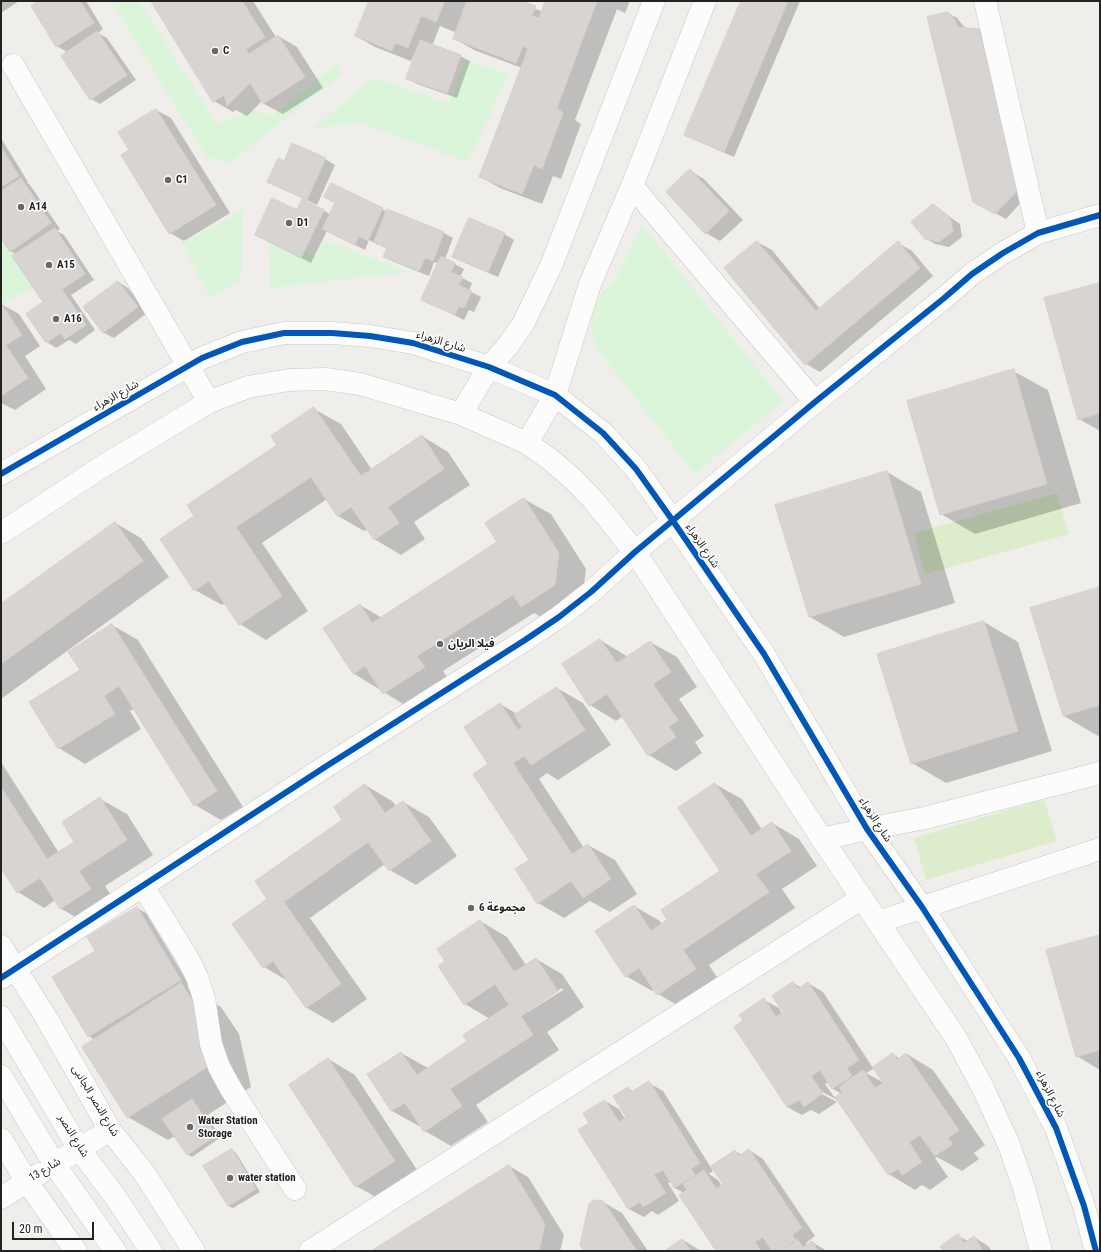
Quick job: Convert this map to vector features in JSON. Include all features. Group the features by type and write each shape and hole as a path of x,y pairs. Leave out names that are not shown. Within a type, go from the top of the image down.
{"street":[{"path":"461,414 489,367 507,347 523,324 551,266 654,1"},
{"path":"527,443 555,395 590,284 632,186 705,1"},
{"path":"985,1 1038,233"},
{"path":"14,65 209,402"},
{"path":"632,186 814,402"},
{"path":"9,973 559,617 591,592 635,552 814,402 972,274 1003,253 1038,233 1100,215"},
{"name":"شارع الزهراء","path":"1,474 202,358 242,342 284,333 332,333 370,336 412,343 489,367 555,395 603,433 636,469 764,654 867,829 922,907 1019,1058 1036,1088 1056,1128 1084,1206 1096,1251"},
{"path":"1,533 100,468 209,402 248,387 289,380 326,379 360,384 461,414 527,443 551,460 575,481 594,501 635,552 822,839 956,1038 984,1088 1009,1145 1024,1188 1041,1251"},
{"path":"822,839 925,818 1100,773"},
{"path":"878,922 1100,848"},
{"path":"143,886 187,957 197,977 204,998 211,1044 219,1067 235,1096 295,1189"},
{"path":"310,1251 862,898"},
{"name":"شارع النصر الجانبى","path":"1,946 9,973 47,1019 110,1130 144,1173 194,1251"},
{"name":"شارع النصر","path":"1,1017 79,1150 114,1195 151,1251"},
{"path":"1,1076 55,1165 115,1251"},
{"name":"شارع 13","path":"1,1198 110,1130"},
{"path":"1,1139 27,1182 76,1251"}],"green space":[{"path":"111,1 139,1 216,123 255,110 272,116 336,64 342,74 228,164 206,156"},
{"path":"465,60 509,74 468,162 359,122 311,130 375,77 448,104"},
{"path":"243,210 241,279 210,298 182,243"},
{"path":"642,225 783,401 695,474 598,350 591,331 592,312 602,292 616,279"},
{"path":"6,236 34,287 1,305 1,239"},
{"path":"268,237 316,256 324,240 409,272 271,288"},
{"path":"1057,493 1069,534 925,574 914,533"},
{"path":"1044,799 1057,841 926,880 914,838"}],"building":[{"path":"39,1 80,1 94,23 56,47 31,6"},
{"name":"C","path":"151,1 242,1 265,37 246,49 249,54 278,35 305,77 263,104 250,83 227,106 224,95 213,102"},
{"path":"369,1 395,1 401,4 402,1 445,1 436,22 421,16 408,48 395,43 392,51 355,36"},
{"path":"467,1 521,1 536,6 532,16 539,18 545,1 597,1 557,108 563,113 542,169 534,165 522,194 479,177 528,49 523,46 516,63 453,39"},
{"path":"741,1 788,1 724,152 684,135"},
{"path":"948,12 955,20 958,27 979,29 1018,190 995,214 973,202 927,17"},
{"path":"97,31 127,75 90,100 61,56"},
{"path":"420,40 461,55 447,93 406,79"},
{"name":"C1","path":"156,109 216,205 169,234 121,155 129,150 118,132"},
{"path":"292,143 326,158 307,200 267,182 278,158 284,161"},
{"path":"1,147 19,176 1,187"},
{"path":"690,169 729,211 705,234 666,192"},
{"name":"A14","path":"21,178 51,223 10,252 1,238 1,191"},
{"path":"331,183 383,208 368,241 359,236 355,245 322,229 335,203 324,197"},
{"name":"D1","path":"272,198 297,210 302,199 324,210 301,258 255,235"},
{"path":"933,204 950,217 953,231 939,242 925,239 911,222"},
{"path":"387,209 444,232 433,261 425,258 419,271 383,257 387,248 374,242"},
{"path":"469,218 505,233 488,272 452,257"},
{"name":"A15","path":"55,228 85,274 43,302 12,256"},
{"path":"757,241 816,311 898,241 920,268 805,365 724,268"},
{"path":"441,256 455,263 451,272 463,277 459,285 472,291 464,308 459,306 455,315 421,300"},
{"name":"A16","path":"118,281 138,307 103,333 83,307"},
{"path":"1100,283 1100,413 1078,420 1044,298"},
{"name":"A16","path":"62,289 86,325 65,339 61,333 46,343 26,314"},
{"path":"1,303 22,335 6,345 28,378 1,396"},
{"path":"1014,369 1047,484 940,515 907,401"},
{"path":"314,407 361,476 422,435 444,469 388,507 399,523 374,540 351,507 337,516 311,477 236,527 282,596 239,625 209,581 194,591 160,539 194,516 187,505 277,445 271,436"},
{"path":"887,471 921,584 809,617 775,505"},
{"path":"524,498 559,553 555,585 521,607 513,595 417,656 425,667 383,694 365,666 353,674 323,628 360,604 372,623 497,542 485,523"},
{"path":"115,522 143,561 1,664 1,604"},
{"path":"1100,587 1100,705 1063,716 1030,608"},
{"path":"984,621 1018,731 911,764 877,654"},
{"path":"112,624 217,791 194,806 119,686 104,696 115,714 58,749 29,702 80,670 68,652"},
{"path":"600,639 617,663 650,641 671,672 653,684 678,720 669,727 676,737 648,756 607,694 589,706 562,664"},
{"path":"557,687 585,730 531,765 524,756 513,763 572,854 588,844 611,879 583,898 571,881 537,904 515,869 529,860 473,774 488,764 464,727 500,703 518,730 522,727 514,715"},
{"path":"715,783 751,836 772,822 791,851 756,874 769,892 683,950 696,969 657,995 639,968 625,977 595,931 634,905 651,931 667,920 661,910 720,871 678,808"},
{"path":"365,784 385,813 403,801 431,841 389,871 368,842 284,902 341,984 306,1008 273,961 263,968 232,924 267,899 255,881 342,820 334,807"},
{"path":"1,787 47,859 74,842 62,822 100,797 127,840 79,871 91,889 60,909 40,878 17,893 1,868"},
{"path":"137,907 181,980 88,1037 52,977 95,951 87,937"},
{"path":"480,920 514,972 536,958 558,991 521,1016 533,1035 450,1089 462,1106 424,1132 405,1103 391,1111 367,1074 401,1052 417,1075 467,1041 463,1035 509,1005 495,984 464,1005 438,966 445,961 437,949"},
{"path":"1100,935 1100,1050 1076,1057 1046,950"},
{"path":"793,982 798,989 808,982 859,1060 847,1068 852,1076 832,1089 820,1070 811,1076 823,1093 804,1107 799,1100 787,1107 734,1027 743,1020 739,1015 764,998 776,1017 783,1012 772,996"},
{"path":"181,983 199,1010 212,1064 127,1118 82,1047"},
{"path":"893,1053 897,1060 906,1053 959,1130 948,1138 953,1144 935,1156 920,1135 909,1142 922,1162 902,1175 898,1169 888,1175 835,1097 842,1092 839,1087 863,1070 875,1088 883,1083 873,1067"},
{"path":"328,1058 395,1161 355,1187 289,1085"},
{"path":"649,1081 700,1163 691,1169 695,1175 674,1188 663,1170 654,1175 666,1193 643,1207 640,1202 628,1209 578,1130 589,1123 583,1113 605,1100 619,1122 626,1117 613,1096 628,1087 631,1092"},
{"name":"Water Station Storage","path":"192,1099 217,1135 187,1155 162,1119"},
{"name":"water station","path":"232,1149 256,1189 228,1206 203,1166"},
{"path":"749,1149 802,1228 792,1235 796,1241 780,1251 772,1251 763,1237 755,1242 761,1251 716,1251 679,1195 687,1190 683,1184 704,1170 716,1189 723,1184 711,1166 735,1150 739,1156"},
{"path":"509,1165 545,1224 539,1251 371,1251"},
{"path":"594,1200 603,1201 637,1251 584,1251 580,1245 589,1204"},
{"path":"958,1234 964,1243 974,1236 983,1251 943,1251 940,1247"},
{"path":"682,1239 691,1251 665,1251"},
{"path":"797,1239 803,1247 812,1241 818,1251 780,1251"}],"cycle path":[{"path":"1,978 559,617 591,592 635,552 815,402 972,274 1003,253 1038,233 1100,215"},
{"path":"1,474 202,358 242,342 284,333 332,333 370,336 413,343 489,367 555,395 603,433 636,469 764,654 867,829 922,907 1019,1058 1056,1128 1084,1206 1096,1251"}],"place":[{"name":"C","path":"215,51"},
{"name":"C1","path":"168,180"},
{"name":"A14","path":"21,207"},
{"name":"D1","path":"289,223"},
{"name":"A15","path":"49,265"},
{"name":"A16","path":"56,319"},
{"name":"فيلا الريان","path":"440,644"},
{"name":"مجموعة 6","path":"471,908"},
{"name":"Water Station Storage","path":"190,1127"},
{"name":"water station","path":"230,1178"}]}
